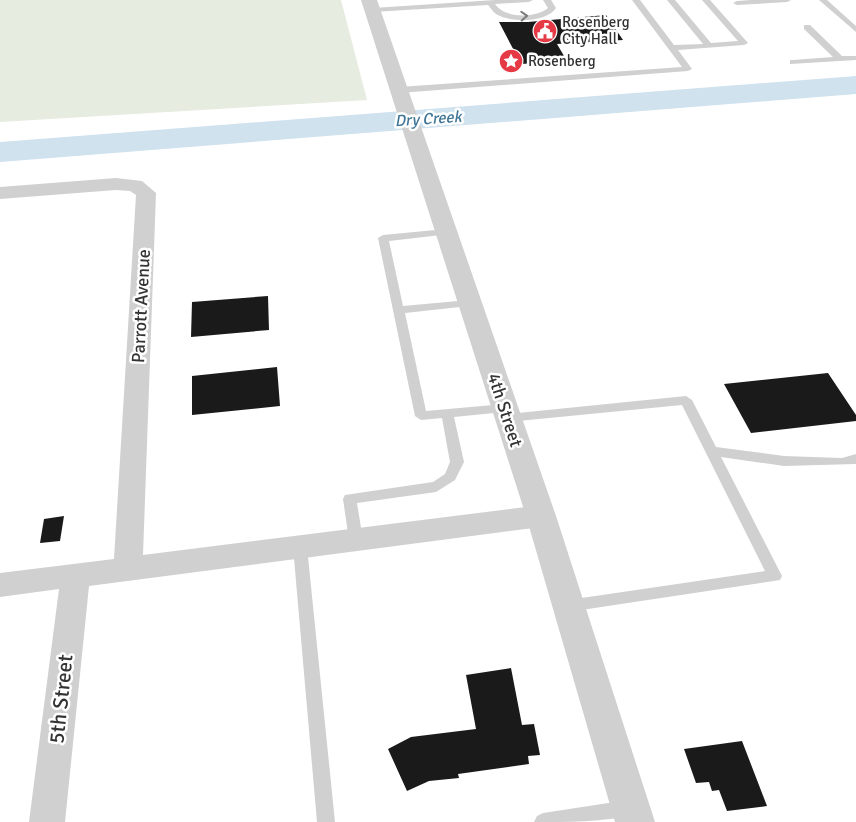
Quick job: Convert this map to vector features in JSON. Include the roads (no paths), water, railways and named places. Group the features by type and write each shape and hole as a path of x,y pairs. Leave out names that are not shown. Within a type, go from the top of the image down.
{"street":[{"name":"4th Street","path":"371,5 540,516 633,815"},
{"name":"Parrott Avenue","path":"0,193 135,184 146,193 128,568"},
{"path":"0,585 540,516"},
{"name":"5th Street","path":"47,822 75,575"}],"lane":[{"path":"371,5 529,0"},
{"path":"491,2 498,12 513,17 546,14 552,8 547,0"},
{"path":"404,108 688,69 636,0"},
{"path":"671,0 709,46"},
{"path":"672,48 744,43 706,0"},
{"path":"737,3 787,0"},
{"path":"823,0 856,30"},
{"path":"807,27 840,59"},
{"path":"793,62 856,58"},
{"path":"446,232 383,238 421,416 447,413 506,413 686,400 775,576 568,606"},
{"path":"398,310 469,303"},
{"path":"356,540 350,499 436,487 454,471 457,462 447,413"},
{"path":"712,451 784,461 847,460"},
{"path":"300,546 326,822"},
{"path":"542,822 633,815"}],"waterway":[{"name":"Dry Creek","path":"0,152 856,85"}],"place":[{"name":"Rosenberg City Hall","path":"545,31"},
{"name":"Rosenberg","path":"511,61"}]}
